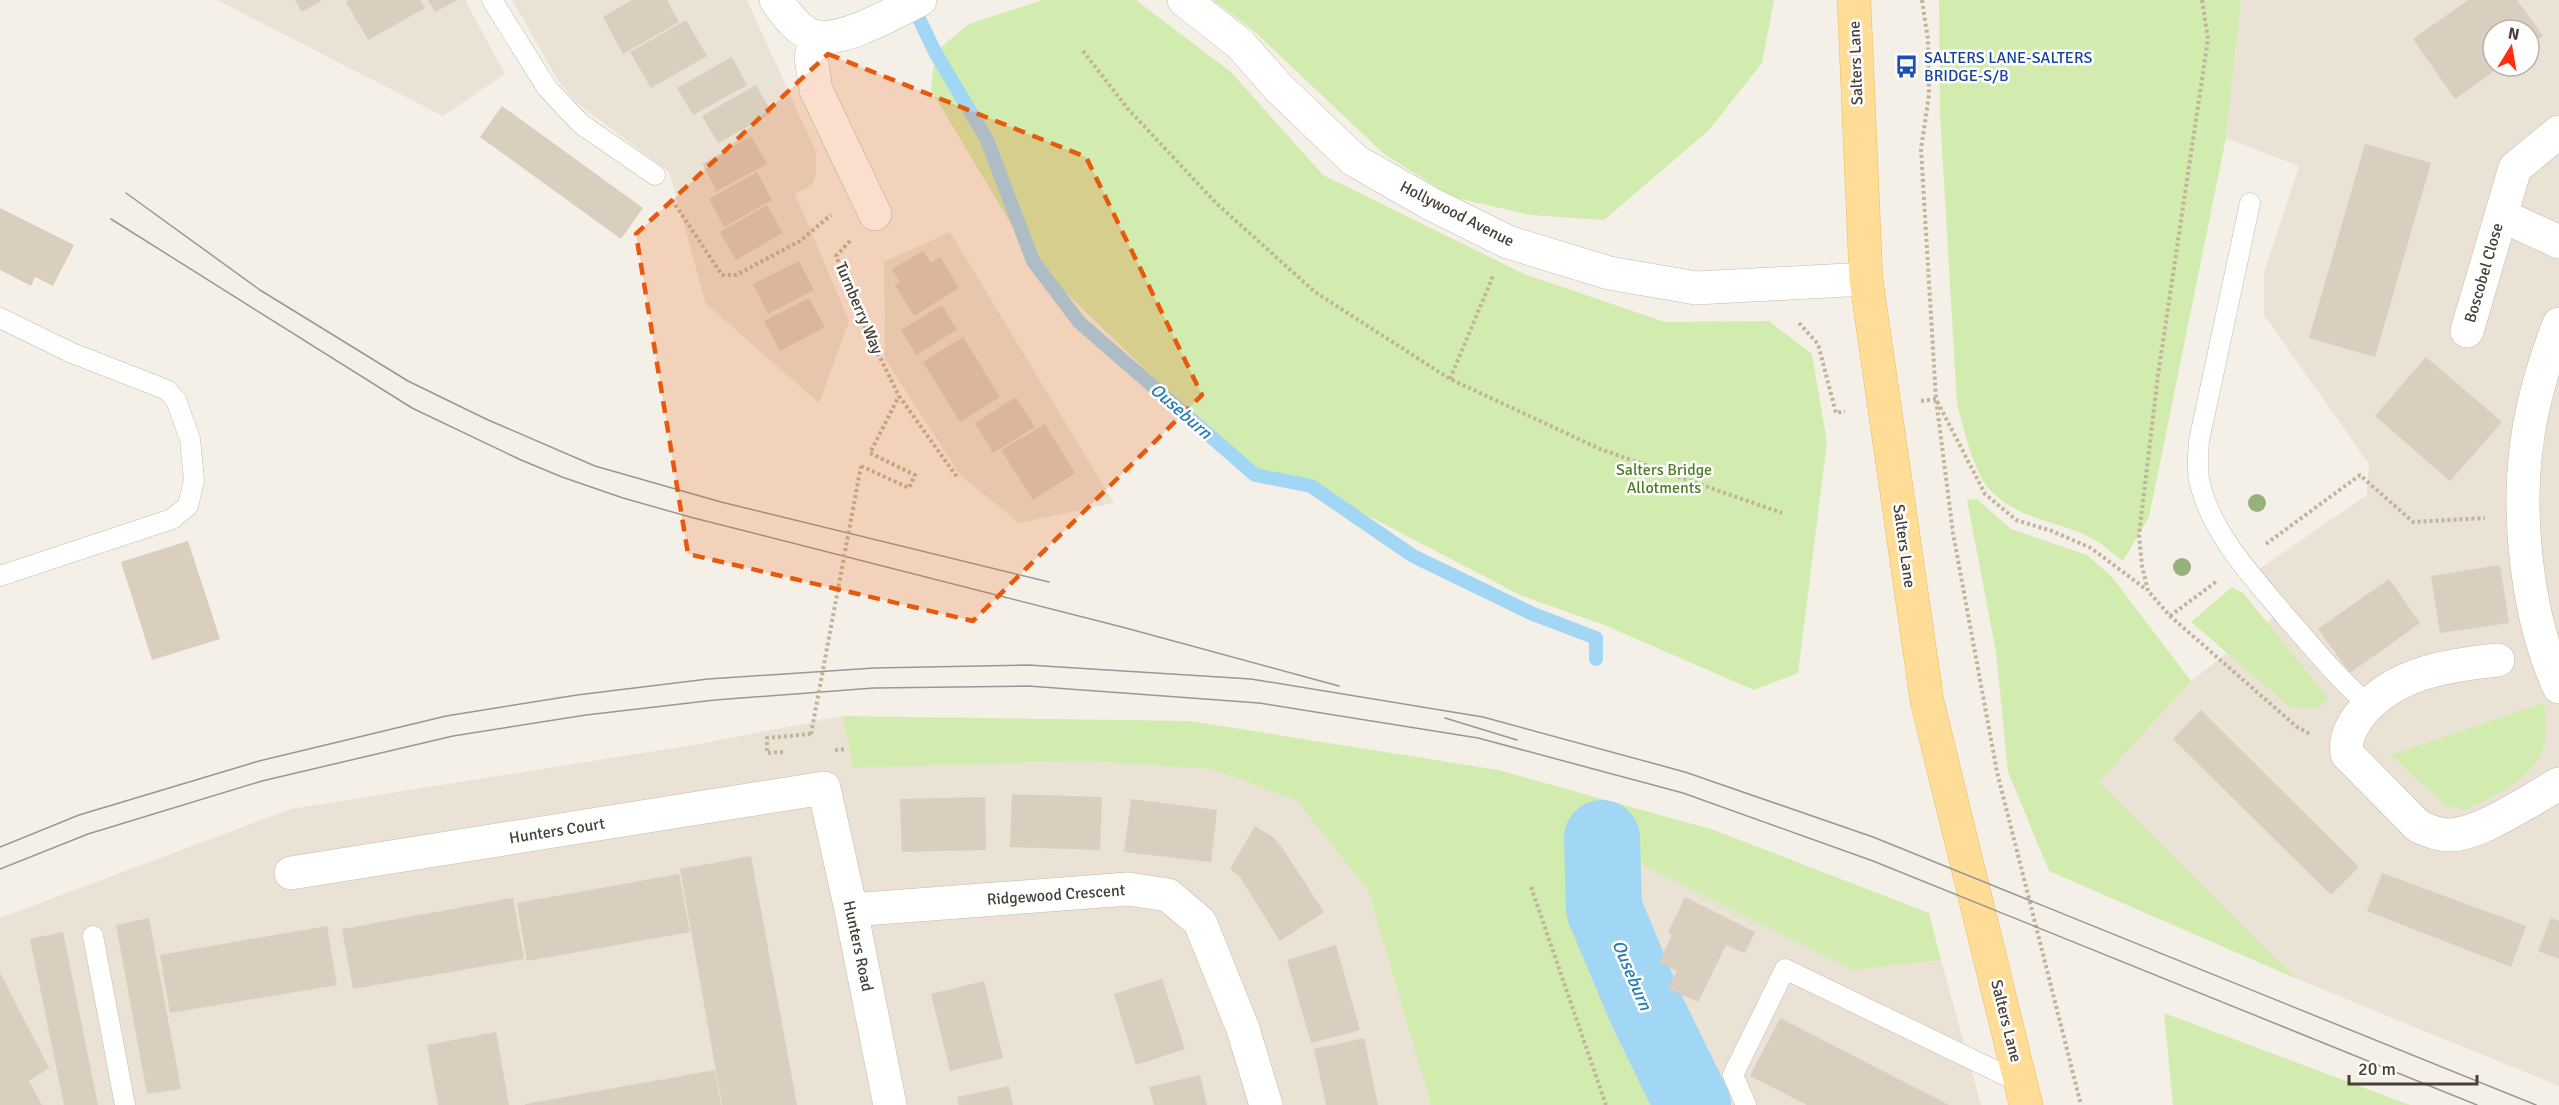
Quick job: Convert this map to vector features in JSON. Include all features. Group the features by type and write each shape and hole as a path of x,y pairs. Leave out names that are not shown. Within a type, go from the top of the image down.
{"main road":[{"name":"Salters Lane","path":"1854,0 1866,279 1927,701 2023,1094"}],"street":[{"path":"776,0 792,22 816,37 844,34 920,0"},
{"name":"Hollywood Avenue","path":"1184,0 1240,44 1280,89 1354,160 1431,204 1508,242 1609,273 1696,288 1866,279"},
{"path":"816,37 811,57 816,90 868,201"},
{"name":"Boscobel Close","path":"2467,331 2515,168 2559,132"},
{"name":"Boscobel Close","path":"2501,215 2559,242"},
{"path":"2559,324 2535,397 2528,432 2524,517 2526,549 2537,617 2546,653 2559,687"},
{"path":"2498,660 2458,664 2422,673 2394,685 2368,704 2350,728 2346,741 2347,754 2418,826 2432,833 2448,836 2466,834 2559,784"},
{"name":"Hunters Court","path":"291,873 824,788"},
{"name":"Hunters Road","path":"824,788 890,1105"},
{"name":"Ridgewood Crescent","path":"851,910 1128,890 1168,895 1200,922 1243,1029 1266,1105"}],"lane":[{"path":"492,0 548,88 580,124 654,175"},
{"path":"2250,203 2199,441 2197,465 2201,489 2208,508 2241,563 2341,681 2368,704"},
{"path":"0,318 72,353 167,390 176,400 190,439 194,480 188,506 172,519 0,576"},
{"path":"93,936 125,1105"},
{"path":"1746,1105 1733,1075 1785,969 2023,1094"}],"path":[{"path":"1922,0 1928,40 1929,95 1921,149 1936,399 1953,533 1997,772 2081,1105"},
{"path":"1083,51 1128,109 1215,203 1315,292 1450,378 1600,449 1782,513"},
{"path":"654,175 722,275 736,275 868,201"},
{"name":"Turnberry Way","path":"868,201 837,256 865,327 899,396 957,477"},
{"path":"1450,378 1508,242"},
{"path":"790,752 767,753 766,738 811,734 861,466 909,488 915,475 870,453 899,396"},
{"path":"1936,399 1985,494 2016,520 2052,531 2091,548 2148,591"},
{"path":"2170,616 2360,475 2413,522 2524,517"},
{"path":"824,750 847,749"},
{"path":"1531,887 1606,1105"}],"highlighted area":[{"path":"828,54 1086,157 1202,395 973,621 688,554 636,234"}],"shaded area":[{"path":"217,0 465,0 505,74 443,116"},
{"path":"512,0 747,0 816,152 816,175 811,186 795,194 849,321 819,403 706,304 669,172 577,103 559,82"},
{"path":"2241,0 2559,0 2559,1086 2297,979 2099,782 2191,681 2288,606 2258,570 2367,495 2369,464 2264,315 2264,273 2299,166 2226,138"},
{"path":"950,232 1114,503 1019,523 960,475 885,359 884,262"},
{"path":"843,716 853,768 1084,761 1211,769 1296,800 1368,890 1431,1105 0,1105 0,918 291,809 699,744"},
{"path":"1629,858 1853,970 1941,960 1981,1105 1718,1105 1648,976 1633,916"}],"green space":[{"name":"Salters Bridge Allotments","path":"1043,0 1136,0 1231,72 1323,175 1524,274 1665,322 1769,321 1812,354 1827,442 1798,673 1754,690 1604,625 1520,595 1311,486 1255,475 1033,261 931,90 935,52 969,24"},
{"path":"1213,0 1774,0 1762,63 1709,130 1604,220 1530,215 1452,197 1384,154 1254,31"},
{"path":"1939,0 2241,0 2226,138 2149,517 2123,561 2097,541 2083,534 2028,515 2002,501 1984,483 1970,449 1957,404 1940,114"},
{"path":"1977,499 2011,529 2087,555 2112,577 2191,681 2099,782 2297,979 2049,871 2008,772 1996,652 1967,500"},
{"path":"2232,587 2244,594 2328,698 2317,709 2290,707 2191,622"},
{"path":"2543,703 2546,725 2544,744 2538,759 2515,783 2466,810 2445,805 2391,755"},
{"path":"843,716 1190,721 1498,770 1714,830 1929,913 1941,960 1853,970 1629,858 1633,916 1648,976 1718,1105 1431,1105 1368,890 1296,800 1211,769 1084,761 853,768"},
{"path":"2164,1013 2394,1099 2410,1105 2173,1105"}],"building":[{"path":"295,0 322,0 302,12"},
{"path":"349,0 420,0 425,8 368,40 346,2"},
{"path":"428,0 458,0 435,12"},
{"path":"632,0 667,0 679,22 623,54 603,17"},
{"path":"2468,0 2517,0 2530,18 2481,18 2481,78 2484,78 2455,99 2413,39"},
{"path":"686,20 707,56 651,88 630,52"},
{"path":"732,57 747,85 693,115 677,88"},
{"path":"756,85 772,113 718,143 702,116"},
{"path":"502,106 643,208 621,239 480,137"},
{"path":"751,136 767,164 717,191 702,164"},
{"path":"2365,144 2431,163 2375,357 2309,338"},
{"path":"757,172 772,200 724,227 709,199"},
{"path":"767,205 783,233 736,260 720,232"},
{"path":"0,208 74,245 53,286 35,277 31,286 0,270"},
{"path":"923,251 931,263 940,257 959,288 914,316 895,285 900,282 892,269"},
{"path":"799,261 814,290 768,314 753,284"},
{"path":"809,298 825,327 780,351 764,321"},
{"path":"942,305 957,330 916,355 901,330"},
{"path":"963,337 1000,397 960,422 923,362"},
{"path":"2426,357 2502,422 2450,481 2375,416"},
{"path":"1016,397 1035,427 993,453 975,423"},
{"path":"1045,424 1075,473 1033,500 1001,450"},
{"path":"188,541 220,639 152,660 121,562"},
{"path":"2500,565 2509,623 2440,633 2431,576"},
{"path":"2389,579 2420,623 2350,673 2318,629"},
{"path":"2201,710 2359,867 2331,895 2173,739"},
{"path":"1012,794 1102,797 1100,850 1010,847"},
{"path":"985,797 986,850 902,852 900,799"},
{"path":"1131,799 1217,810 1211,862 1124,852"},
{"path":"1255,826 1274,838 1283,849 1324,912 1280,941 1240,877 1230,869"},
{"path":"751,856 797,1105 722,1105 680,869"},
{"path":"2382,873 2526,926 2511,967 2367,911"},
{"path":"679,874 690,932 527,961 517,903"},
{"path":"1685,897 1755,932 1745,953 1726,945 1698,1002 1668,988 1677,971 1659,962 1672,935 1668,933"},
{"path":"513,898 524,959 353,989 342,929"},
{"path":"149,918 181,1089 147,1094 116,925"},
{"path":"2551,918 2559,921 2559,959 2538,951"},
{"path":"327,926 337,985 170,1013 160,955"},
{"path":"63,932 98,1105 64,1105 30,939"},
{"path":"1336,945 1360,1030 1311,1043 1287,960"},
{"path":"0,973 49,1068 29,1081 42,1105 0,1105"},
{"path":"1162,979 1185,1049 1136,1065 1114,994"},
{"path":"984,981 1003,1058 950,1071 931,994"},
{"path":"1780,1018 1949,1105 1807,1105 1750,1076"},
{"path":"496,1032 509,1105 438,1105 427,1045"},
{"path":"1364,1038 1378,1105 1326,1105 1314,1049"},
{"path":"715,1070 721,1105 525,1105 525,1104"},
{"path":"1200,1075 1207,1105 1154,1105 1149,1087"},
{"path":"1009,1086 1013,1105 959,1105 957,1097"}],"waterway":[{"name":"Ouseburn","path":"911,2 935,52 987,140 1033,261 1079,322 1255,475 1311,486 1413,556 1533,614 1596,638 1596,659"},
{"name":"Ouseburn","path":"1602,838 1604,909 1646,1009 1693,1105"}],"tram line":[{"path":"126,193 260,290 408,381 486,419 595,466 721,502 1049,582"},
{"path":"111,219 412,408 562,477 623,498 690,517 1122,627 1339,686"},
{"path":"0,847 79,815 259,761 446,716 577,695 708,679 874,668 1028,665 1251,679 1483,717 1685,772 1873,837 2536,1105"},
{"path":"0,869 88,834 262,781 453,736 586,715 715,700 874,688 1028,686 1259,703 1478,738 1683,793 1873,861 2477,1105"},
{"path":"1445,718 1517,740"}],"place":[{"name":"SALTERS LANE-SALTERS BRIDGE-S/B","path":"1906,67"}]}
